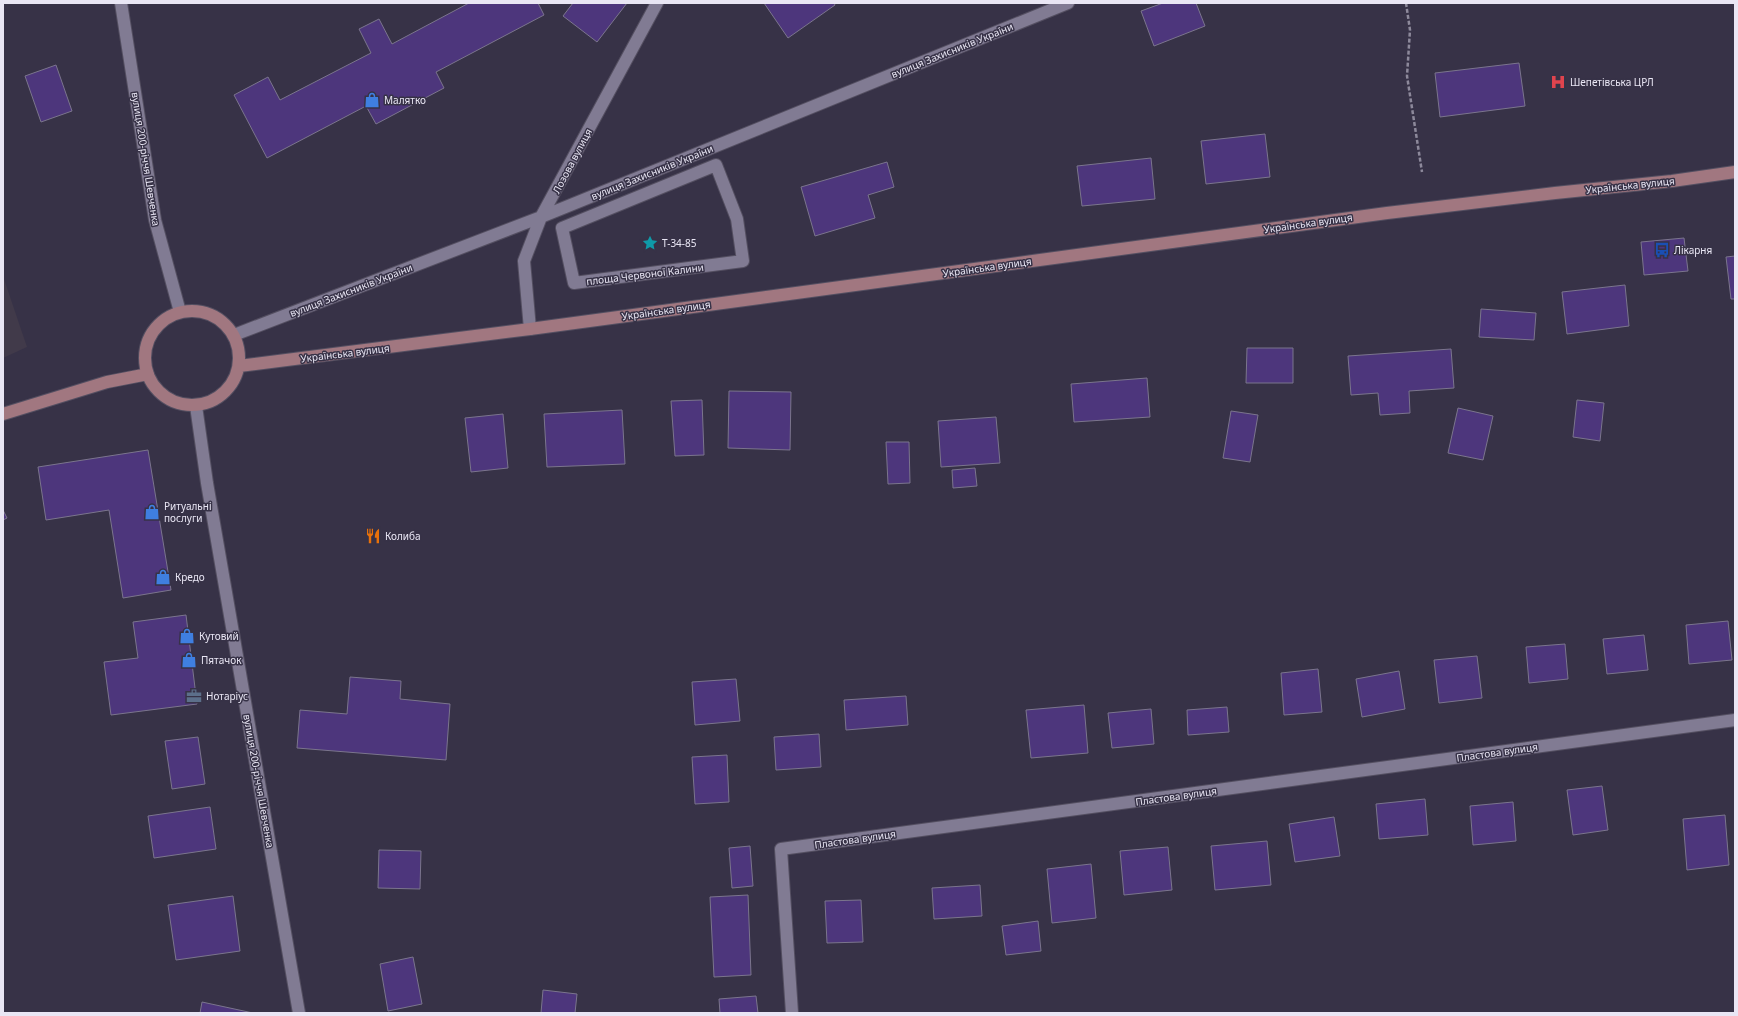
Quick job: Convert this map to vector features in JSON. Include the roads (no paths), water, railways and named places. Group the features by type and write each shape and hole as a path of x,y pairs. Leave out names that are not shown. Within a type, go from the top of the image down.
{"main road":[{"name":"Українська вулиця","path":"239,366 530,329 1387,212 1555,192 1672,181 1735,172"},
{"path":"196,311 211,314 224,323 234,335 240,350 239,366 234,381 224,394 212,402 196,406 180,405 166,398 155,388 148,374 145,358 147,343 154,329 166,319 180,312 196,311"},
{"path":"3,414 107,382 148,374"}],"street":[{"name":"вулиця 200-річчя Шевченка","path":"121,3 154,220 180,312"},
{"name":"Лозова вулиця","path":"530,329 524,262 541,217 657,3"},
{"name":"вулиця Захисників України","path":"234,335 541,217 1068,3"},
{"name":"площа Червоної Калини","path":"716,165 737,218 743,261 574,283 562,228 716,165"},
{"name":"вулиця 200-річчя Шевченка","path":"196,406 208,491 299,1013"},
{"name":"Пластова вулиця","path":"792,1013 781,849 1735,720"}],"place":[{"name":"Шепетівська ЦРЛ","path":"1558,82"},
{"name":"Малятко","path":"372,100"},
{"name":"Т-34-85","path":"650,243"},
{"name":"Лікарня","path":"1662,250"},
{"name":"Ритуальні послуги","path":"152,512"},
{"name":"Колиба","path":"373,536"},
{"name":"Кредо","path":"163,577"},
{"name":"Кутовий","path":"187,636"},
{"name":"Пятачок","path":"189,660"},
{"name":"Нотаріус","path":"194,696"}]}
